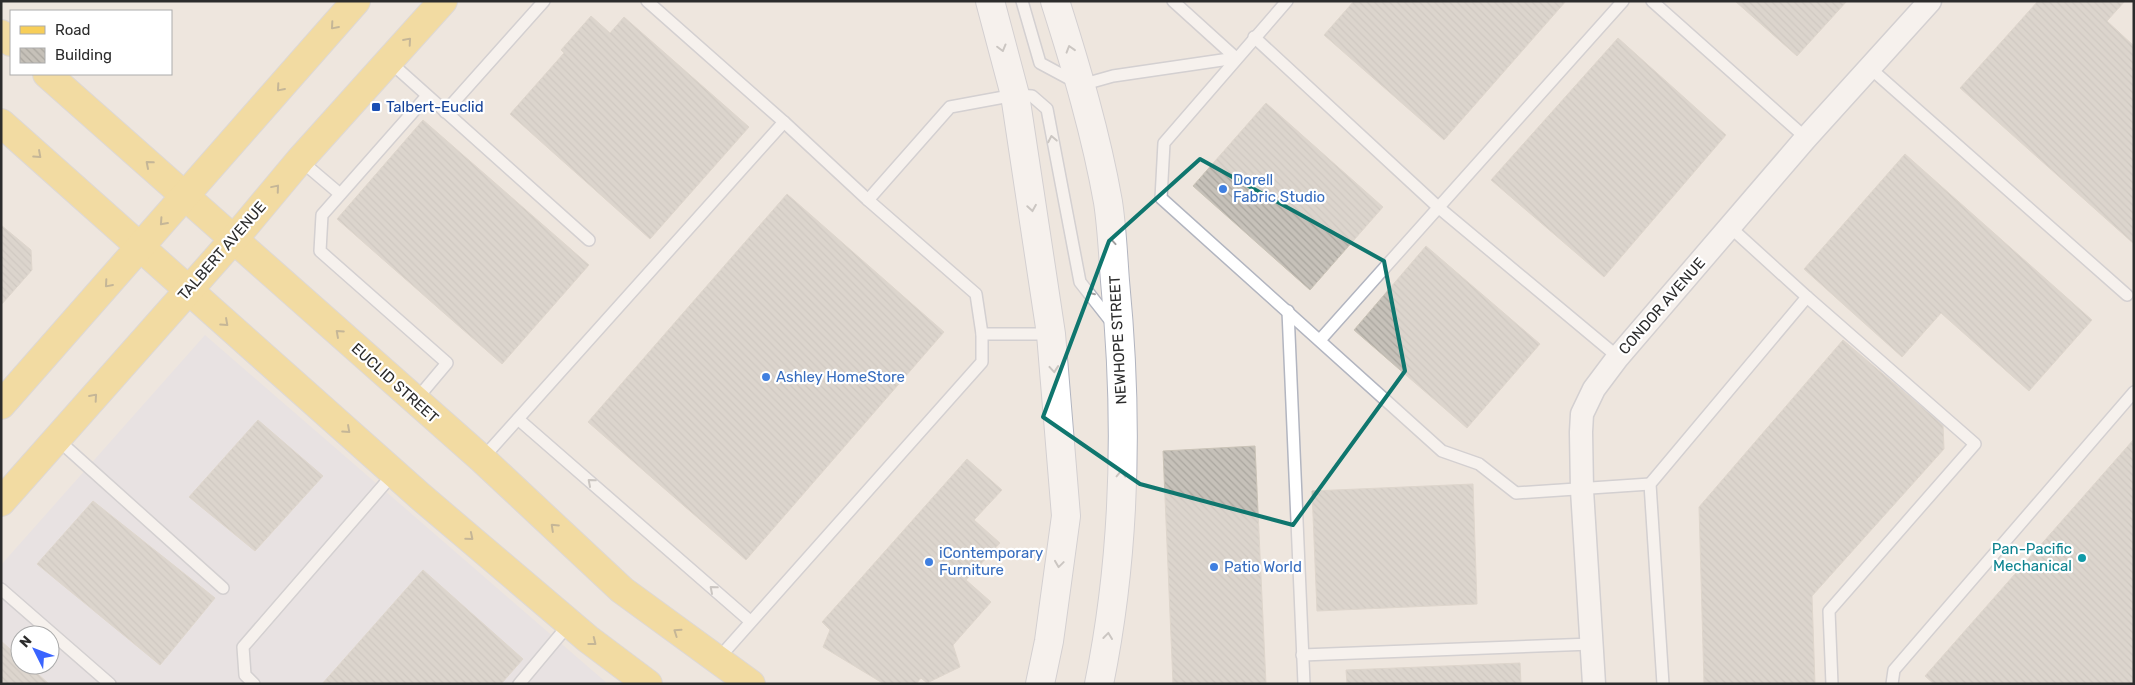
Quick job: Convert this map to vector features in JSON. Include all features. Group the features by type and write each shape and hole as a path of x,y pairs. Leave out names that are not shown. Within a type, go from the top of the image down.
{"main road":[{"path":"2,403 356,1"},
{"name":"TALBERT AVENUE","path":"1,502 234,239 300,160 443,1"},
{"name":"EUCLID STREET","path":"48,75 482,460 622,590 751,684"},
{"path":"1,123 394,473 570,623 648,684"}],"street":[{"path":"990,1 1014,95 1051,334 1066,516 1049,641 1040,684"},
{"name":"NEWHOPE STREET","path":"1055,1 1081,85 1108,202 1120,334 1123,384 1117,562 1105,654 1099,684"},
{"name":"CONDOR AVENUE","path":"1594,684 1582,490 1582,414 1594,389 1618,356 1806,138 1930,1"}],"lane":[{"path":"445,112 544,1"},
{"path":"647,1 784,122 868,200 976,294 982,334 982,362 718,659"},
{"path":"1022,1 1040,63 1081,85 1113,76 1236,58"},
{"path":"1174,1 1236,58"},
{"path":"1287,1 1164,143 1161,198 1442,451 1479,464 1516,493 1650,484"},
{"path":"1320,340 1623,1"},
{"path":"1652,1 1806,138"},
{"path":"1254,38 1438,207 1618,356"},
{"path":"390,62 589,240"},
{"path":"1870,68 2127,295"},
{"path":"868,200 950,107 1014,95 1032,96 1047,109 1080,282 1120,334"},
{"path":"415,401 446,363 320,251 322,215 426,96"},
{"path":"482,460 784,122"},
{"path":"300,160 340,194"},
{"path":"1730,227 1975,444 1829,611 1832,684"},
{"path":"1663,684 1650,484 1807,297"},
{"path":"1288,311 1304,684"},
{"path":"982,334 1051,334"},
{"path":"1892,684 1894,670 2134,392"},
{"path":"518,419 750,621"},
{"path":"57,440 222,588"},
{"path":"254,684 245,675 242,647 394,473"},
{"path":"1,589 110,684"},
{"path":"519,684 570,623"},
{"path":"1302,655 1592,644"}],"highlighted area":[{"path":"1200,159 1384,261 1405,371 1293,525 1140,484 1043,417 1109,241"}],"shaded area":[{"path":"205,335 608,684 1,684 1,565"}],"building":[{"path":"1354,1 1566,1 1444,140 1324,35"},
{"path":"1735,1 1847,1 1797,56"},
{"path":"2038,1 2125,1 2107,21 2134,46 2134,244 1960,88"},
{"path":"591,16 610,33 624,17 749,127 650,239 510,114 564,53 561,50"},
{"path":"1618,38 1726,135 1604,277 1491,180"},
{"path":"1266,103 1383,207 1310,290 1193,186"},
{"path":"423,120 589,265 502,364 337,219"},
{"path":"1905,154 2092,320 2029,391 1941,313 1902,357 1804,269"},
{"name":"Ashley HomeStore","path":"787,194 944,332 746,560 588,422"},
{"path":"1,225 31,250 32,270 1,305"},
{"path":"1426,246 1540,344 1467,428 1354,330"},
{"path":"1843,340 1943,425 1944,449 1812,596 1815,684 1704,684 1699,507"},
{"path":"258,420 323,476 255,551 189,497"},
{"name":"Pan-Pacific Mechanical","path":"2134,439 2134,684 1934,684 1925,676"},
{"name":"Patio World","path":"1255,446 1266,684 1173,684 1163,451"},
{"name":"iContemporary Furniture","path":"967,459 1002,490 974,520 1000,543 966,580 991,602 953,645 960,667 927,683 921,678 916,684 884,684 823,647 830,630 822,622"},
{"path":"1473,484 1477,604 1317,611 1312,491"},
{"path":"93,501 215,598 160,665 37,564"},
{"path":"423,570 523,659 501,684 322,684"},
{"path":"1,641 10,649 10,675 39,675 49,684 1,684"},
{"path":"1520,663 1521,684 1347,684 1346,670"}],"place":[{"name":"Talbert-Euclid","path":"376,107"},
{"name":"Dorell Fabric Studio","path":"1223,189"},
{"name":"Ashley HomeStore","path":"766,377"},
{"name":"Pan-Pacific Mechanical","path":"2082,558"},
{"name":"iContemporary Furniture","path":"929,562"},
{"name":"Patio World","path":"1214,567"}]}
